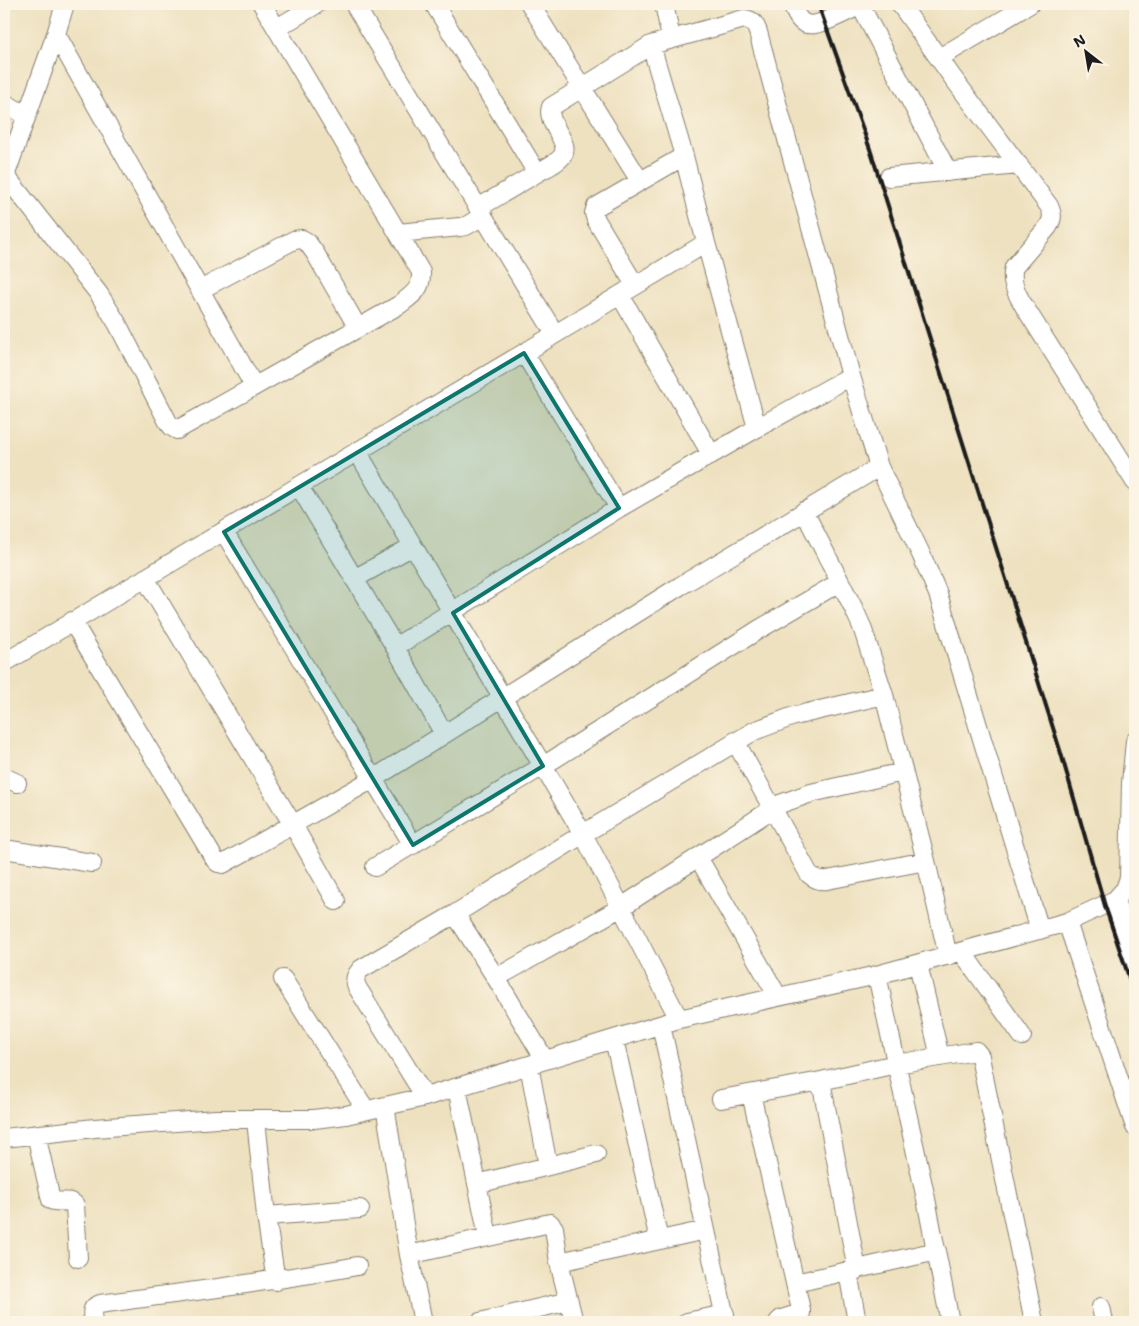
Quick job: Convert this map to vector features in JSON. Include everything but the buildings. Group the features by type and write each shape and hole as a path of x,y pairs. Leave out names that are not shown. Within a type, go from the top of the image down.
{"street":[{"path":"65,4 4,177 99,294 117,322 172,427 177,430 399,305 414,294 422,283 421,272 262,4"},
{"path":"277,28 317,4"},
{"path":"354,4 555,334"},
{"path":"434,4 537,174"},
{"path":"530,4 580,88 640,182"},
{"path":"664,4 671,38"},
{"path":"792,4 804,24 812,25 823,22 836,10 861,4 948,172"},
{"path":"900,4 1049,206 1052,219 1048,227 1014,267 1012,275 1013,284 1024,306 1135,482"},
{"path":"939,58 1030,4"},
{"path":"398,233 466,226 480,212 559,159 564,153 565,148 551,118 549,112 551,106 651,45 744,19 750,20 755,24 851,376 880,467 938,594 1040,930"},
{"path":"56,34 254,386"},
{"path":"651,45 684,156 757,428"},
{"path":"4,103 26,115"},
{"path":"635,285 596,220 594,213 596,207 684,156"},
{"path":"889,177 1019,165"},
{"path":"200,290 294,240 302,239 311,247 358,328"},
{"path":"4,663 706,243"},
{"path":"620,295 711,454"},
{"path":"524,353 620,508"},
{"path":"395,647 453,613 620,508 711,454 851,376"},
{"path":"357,451 582,834 679,1019"},
{"path":"72,621 218,863 223,864 373,779 680,586 880,467"},
{"path":"298,486 395,647 444,734"},
{"path":"804,511 862,627 884,695 926,861 955,954 1022,1036"},
{"path":"224,532 412,845"},
{"path":"354,579 413,546"},
{"path":"145,578 336,900"},
{"path":"375,867 543,766 758,630 840,582"},
{"path":"425,1097 355,981 356,975 361,969 455,914 582,834 754,731 778,721 884,695"},
{"path":"735,741 809,874 820,881 926,861"},
{"path":"1135,741 1131,783 1133,859 1123,897 1135,965"},
{"path":"496,978 620,908 772,809 811,793 903,772"},
{"path":"4,849 92,864"},
{"path":"698,856 778,997"},
{"path":"4,1138 95,1128 216,1119 314,1119 366,1110 457,1088 679,1019 877,975 955,954 1067,922 1123,897"},
{"path":"455,914 496,978 537,1063 548,1166"},
{"path":"1067,922 1135,1127"},
{"path":"918,964 940,1057"},
{"path":"877,975 937,1251 950,1322"},
{"path":"283,980 366,1110"},
{"path":"661,1024 726,1318 688,1322"},
{"path":"614,1039 659,1240"},
{"path":"721,1099 821,1081 896,1064 976,1051 980,1056 1034,1322"},
{"path":"821,1081 853,1271 857,1322"},
{"path":"457,1088 488,1236"},
{"path":"751,1094 794,1283 802,1310 801,1313 781,1319 778,1322"},
{"path":"384,1106 409,1255 423,1322"},
{"path":"256,1120 266,1216 276,1281"},
{"path":"36,1134 51,1200 58,1202 70,1201 75,1205 78,1258"},
{"path":"477,1184 596,1154"},
{"path":"266,1216 360,1209"},
{"path":"409,1255 550,1223 554,1228 559,1262 574,1322"},
{"path":"559,1262 706,1230"},
{"path":"794,1283 937,1251"},
{"path":"93,1322 92,1309 100,1304 203,1289 276,1281 357,1266"},
{"path":"480,1322 569,1301"}],"highlighted area":[{"path":"524,353 619,508 453,613 543,766 413,845 224,532"}],"railway":[{"path":"818,4 870,149 1060,750 1105,906 1135,995"}]}
